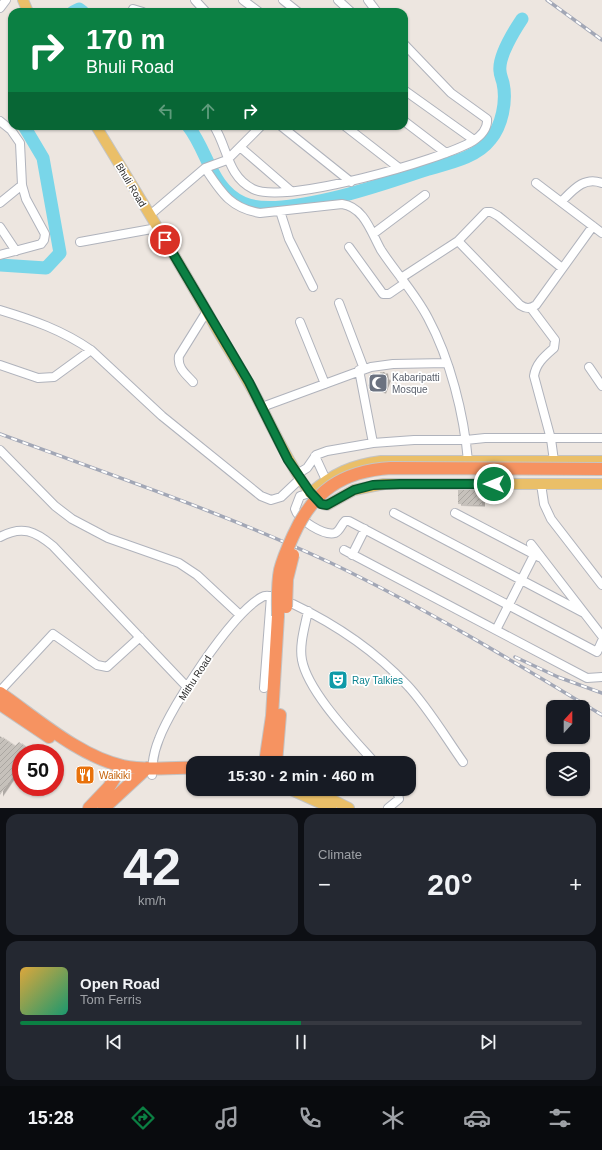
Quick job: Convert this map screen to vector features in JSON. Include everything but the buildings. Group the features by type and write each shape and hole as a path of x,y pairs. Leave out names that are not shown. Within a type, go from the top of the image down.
{"highway":[{"path":"276,756 281,616 280,569 300,520 321,493 328,487 348,476 367,470 391,468 602,469"},
{"path":"266,756 272,716 281,616 287,579 296,546 317,509 329,496 344,486 370,477 390,475 602,475"},
{"path":"0,692 67,740 120,769"},
{"path":"0,704 81,757 120,769 186,774"},
{"path":"89,808 108,803 148,771 186,768"},
{"path":"108,803 120,769"}],"main road":[{"name":"Bhuli Road","path":"98,130 207,311 262,407 299,476 310,492 321,504 327,505 354,490 384,484 541,484"},
{"path":"310,492 341,471 368,463 401,461 602,461"},
{"path":"541,484 602,484"},
{"path":"304,796 331,808"},
{"path":"325,796 349,808"}],"street":[{"path":"0,8 6,0"},
{"path":"195,0 202,8"},
{"path":"243,0 254,8"},
{"path":"283,0 293,8"},
{"path":"338,0 347,8"},
{"path":"216,130 233,172 242,182 254,190 269,193 351,182 446,153 474,140 482,133 487,124 487,119 451,94 408,48"},
{"path":"408,93 474,140"},
{"path":"0,121 8,128"},
{"path":"408,124 446,153"},
{"path":"0,255 41,244 44,240 45,234 26,199 22,185 20,143 11,130"},
{"path":"150,216 206,168 218,162 227,160 257,130"},
{"path":"286,130 351,182"},
{"path":"349,130 399,168"},
{"path":"240,147 291,191"},
{"path":"206,168 221,191 238,207 260,213 342,204 352,205 359,211 428,318 451,371 466,440 468,461"},
{"path":"561,202 577,186 588,181 602,184"},
{"path":"536,183 602,233"},
{"path":"0,203 22,185"},
{"path":"373,234 425,195"},
{"path":"280,211 289,239 313,286"},
{"path":"349,247 383,294 389,294 403,281 458,241 482,214 491,212 562,268"},
{"path":"458,241 525,309 536,305 593,226"},
{"path":"0,227 16,251"},
{"path":"80,242 157,228"},
{"path":"339,303 362,370 373,443"},
{"path":"531,308 555,340 554,348 535,368 534,376 551,439 554,461"},
{"path":"0,310 53,327 74,338 91,350 162,416 261,496 271,500 281,497 307,468 315,456 327,450 373,443 414,440 466,440 485,438 602,438"},
{"path":"193,382 179,367 178,361 207,311"},
{"path":"300,322 325,384"},
{"path":"0,365 38,378 54,377 91,350"},
{"path":"262,407 362,370 393,364 447,363"},
{"path":"589,367 600,378 602,386"},
{"path":"0,450 55,506 72,519 108,538 180,563 197,575 240,615"},
{"path":"315,456 326,480"},
{"path":"541,484 544,504 551,519 602,585"},
{"path":"310,492 300,496 295,507 298,516 306,523 330,533 338,531 347,520 596,652 602,642 584,613 531,544"},
{"path":"394,513 584,613"},
{"path":"455,513 543,559"},
{"path":"352,554 365,529"},
{"path":"0,537 18,530 32,532 43,538 188,687"},
{"path":"344,550 587,678 602,678"},
{"path":"496,630 534,555"},
{"name":"Mithu Road","path":"148,771 160,737 188,687 218,642 240,615 263,596 271,596 264,688"},
{"path":"293,604 342,631 364,647 408,686 463,762"},
{"path":"308,611 303,637 302,660 310,679 339,721 369,756"},
{"path":"0,692 53,634 97,665 104,668 140,637"},
{"path":"388,808 399,799 400,796"}],"waterway":[{"path":"191,130 201,147 211,169 224,189 232,197 243,203 260,207 281,207 306,204 332,198 383,184 459,160 477,152 490,140 498,128 504,105 504,90 500,72 501,59 507,44 522,19"},
{"path":"0,265 46,268 60,253 43,158 26,130"}],"railway":[{"path":"547,0 602,40"},
{"path":"0,434 209,511 331,563 435,617 602,715"},
{"path":"515,657 558,677 602,693"}],"place":[{"name":"Kabaripatti Mosque","path":"378,383"},
{"name":"Ray Talkies","path":"338,680"},
{"name":"Waikiki","path":"85,775"}],"route":[{"path":"165,240 249,382 288,460 313,496 321,504 331,504 354,490 373,485 494,484"}]}
